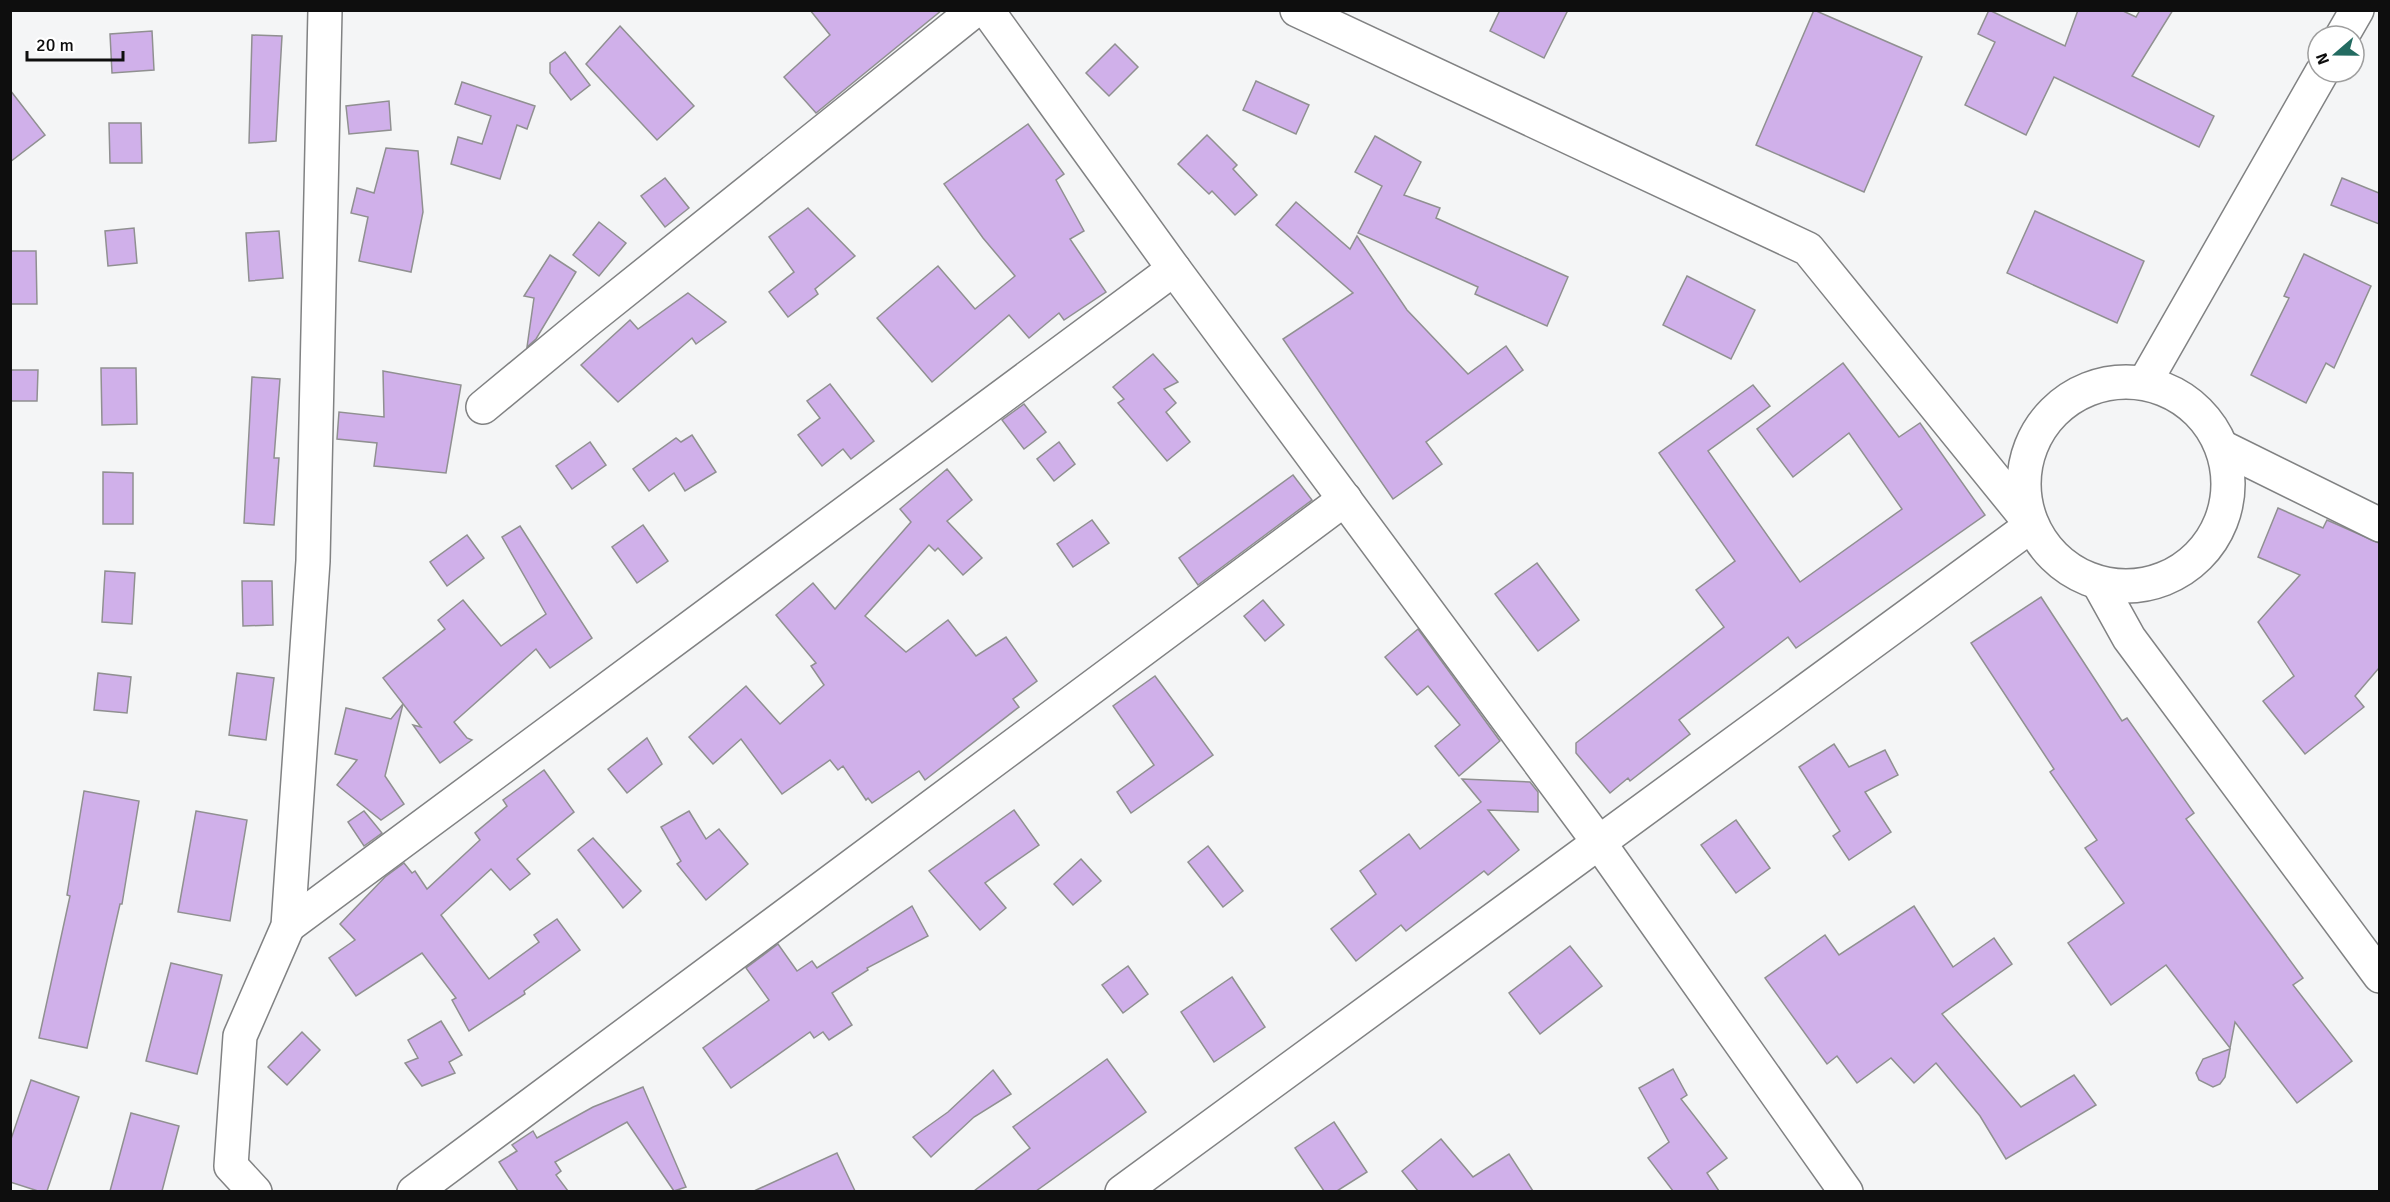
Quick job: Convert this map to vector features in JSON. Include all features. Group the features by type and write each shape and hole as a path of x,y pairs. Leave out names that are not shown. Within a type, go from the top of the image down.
{"street":[{"path":"255,1191 231,1166 240,1036 288,926 313,561 325,10"},
{"path":"483,407 586,321 975,10"},
{"path":"987,10 1174,268 1600,844 1846,1191"},
{"path":"1297,10 1808,249 2032,525 2059,562 2099,584 2132,588 2163,580 2192,565 2213,540 2226,511 2229,478 2222,447 2204,416 2178,394 2145,382 2113,381 2082,390 2056,408 2036,432 2025,462 2024,495 2032,525"},
{"path":"2349,24 2357,10"},
{"path":"2145,382 2315,84"},
{"path":"288,926 1174,268"},
{"path":"2222,447 2379,525"},
{"path":"414,1191 1345,499"},
{"path":"1122,1191 1600,844 2032,525"},
{"path":"2099,584 2129,638 2379,976"}],"building":[{"path":"810,10 942,10 816,113 784,77 830,35"},
{"path":"1500,10 1568,10 1544,58 1490,31"},
{"path":"1814,10 1922,57 1864,192 1756,145"},
{"path":"1989,10 2065,46 2078,10 2121,10 2136,17 2140,10 2173,10 2132,76 2214,116 2199,147 2054,77 2026,135 1965,105 1995,42 1978,34"},
{"path":"620,26 694,106 657,140 586,64"},
{"path":"152,31 154,70 112,73 110,34"},
{"path":"252,35 282,36 276,141 249,143"},
{"path":"1115,44 1138,67 1109,96 1086,73"},
{"path":"565,52 590,85 571,100 550,73 550,63"},
{"path":"1256,81 1309,105 1296,134 1243,110"},
{"path":"462,82 535,106 527,129 517,125 500,179 451,164 458,137 482,144 491,116 455,104"},
{"path":"10,90 45,135 10,162"},
{"path":"389,101 391,130 349,134 346,106"},
{"path":"109,123 141,123 142,163 110,163"},
{"path":"1028,124 1064,174 1056,180 1084,231 1070,239 1106,292 1064,320 1059,313 1029,338 1009,315 932,382 877,318 938,266 975,309 1015,276 983,238 944,184"},
{"path":"1207,135 1237,165 1233,169 1257,195 1235,215 1212,191 1209,194 1178,164"},
{"path":"1375,136 1421,162 1404,195 1440,208 1436,218 1568,277 1547,326 1475,294 1478,287 1358,233 1382,186 1355,172"},
{"path":"386,148 418,151 423,212 411,272 359,261 368,217 351,213 357,188 374,193"},
{"path":"665,178 689,208 665,227 641,196"},
{"path":"2342,178 2379,193 2379,224 2331,205"},
{"path":"1296,202 1350,249 1357,236 1407,310 1468,374 1506,346 1523,370 1426,442 1442,464 1393,499 1283,339 1353,293 1276,225"},
{"path":"808,208 855,256 815,289 818,294 788,317 769,292 794,272 769,237"},
{"path":"2035,211 2144,261 2117,323 2007,273"},
{"path":"599,222 626,243 599,276 573,255"},
{"path":"134,228 137,263 108,266 105,231"},
{"path":"279,231 283,278 249,281 246,233"},
{"path":"10,251 36,251 37,304 10,304"},
{"path":"2304,254 2371,286 2334,368 2326,363 2306,403 2251,375 2289,298 2284,296"},
{"path":"550,255 576,272 536,339 527,347 534,298 524,296"},
{"path":"1687,276 1755,310 1731,359 1663,325"},
{"path":"688,293 726,322 696,344 692,338 618,402 581,365 630,320 638,329"},
{"path":"1153,354 1178,382 1164,389 1176,403 1166,412 1190,442 1167,461 1118,403 1124,399 1113,387"},
{"path":"1843,363 1899,437 1920,423 1985,515 1796,648 1788,637 1679,720 1690,734 1630,781 1628,778 1610,793 1576,753 1576,743 1724,627 1696,590 1735,561 1659,453 1753,385 1770,406 1708,451 1800,582 1902,509 1849,433 1793,477 1757,429"},
{"path":"101,368 136,368 137,424 102,425"},
{"path":"10,370 38,370 37,401 10,401"},
{"path":"383,371 461,385 446,473 374,466 377,443 337,439 339,412 384,417"},
{"path":"252,377 280,379 274,458 279,458 274,525 244,523"},
{"path":"830,384 874,441 851,459 843,449 822,466 798,435 820,418 807,401"},
{"path":"1024,404 1046,432 1024,449 1002,420"},
{"path":"692,435 716,472 685,491 674,473 649,491 633,469 676,438 681,442"},
{"path":"590,442 606,465 572,489 556,466"},
{"path":"1059,442 1075,464 1054,481 1037,459"},
{"path":"947,469 972,500 947,521 982,558 963,575 938,548 935,551 929,545 865,616 906,652 948,620 976,656 1006,637 1037,681 1013,699 1019,707 925,780 919,771 872,803 868,798 866,800 843,766 838,770 830,760 782,794 741,739 713,764 689,737 746,686 780,724 824,685 811,666 816,663 776,615 813,583 835,609 911,522 900,509"},
{"path":"103,472 133,473 133,524 103,524"},
{"path":"1293,475 1312,500 1198,585 1179,558"},
{"path":"2278,508 2323,528 2327,520 2379,543 2379,668 2355,696 2364,707 2305,754 2263,701 2294,676 2258,622 2300,575 2258,557"},
{"path":"1092,520 1109,543 1073,567 1057,544"},
{"path":"643,525 668,561 637,583 612,547"},
{"path":"520,526 592,638 550,668 536,649 454,722 467,738 472,740 440,763 413,725 421,727 383,678 445,629 438,620 463,600 501,646 546,614 502,537"},
{"path":"467,535 484,558 447,586 430,562"},
{"path":"1537,563 1579,620 1538,651 1495,594"},
{"path":"105,571 135,573 132,624 102,622"},
{"path":"242,581 272,581 273,625 243,626"},
{"path":"2041,597 2122,721 2127,718 2194,813 2186,819 2303,978 2293,985 2352,1061 2297,1103 2235,1022 2230,1048 2166,965 2111,1005 2068,943 2124,903 2085,848 2097,840 2050,772 2054,769 1971,643"},
{"path":"1263,600 1284,625 1265,641 1244,616"},
{"path":"1418,629 1500,741 1459,776 1435,746 1460,725 1428,686 1417,695 1385,657"},
{"path":"98,673 131,677 127,713 94,710"},
{"path":"237,673 274,678 266,740 229,735"},
{"path":"1155,676 1213,755 1131,813 1117,792 1154,765 1113,706"},
{"path":"403,704 385,776 404,804 381,820 337,785 357,760 335,754 346,708 391,719"},
{"path":"647,738 662,764 627,793 608,769"},
{"path":"1834,744 1849,767 1885,750 1898,775 1865,792 1891,832 1849,860 1833,836 1840,831 1799,767"},
{"path":"544,770 574,812 517,859 530,874 510,890 491,869 441,915 489,979 539,942 534,935 557,919 580,950 524,991 525,994 469,1031 452,1000 456,998 422,953 356,996 329,958 355,940 340,924 385,877 404,863 412,873 415,871 427,889 480,840 475,833 507,806 503,800"},
{"path":"1462,779 1530,782 1538,792 1538,812 1488,810 1519,850 1488,875 1484,871 1406,931 1401,925 1356,961 1331,929 1376,894 1360,871 1409,834 1420,849 1481,802"},
{"path":"84,791 139,801 122,904 120,904 87,1048 39,1038 70,896 67,895"},
{"path":"1014,810 1039,845 985,883 1006,908 980,930 929,871"},
{"path":"196,811 247,820 230,921 178,912"},
{"path":"364,811 382,833 364,846 348,822"},
{"path":"689,811 706,839 719,829 748,864 706,900 677,864 681,861 661,827"},
{"path":"1736,820 1770,868 1736,893 1701,845"},
{"path":"593,838 641,891 623,908 578,850"},
{"path":"1208,846 1243,891 1223,907 1188,862"},
{"path":"1081,859 1101,881 1073,905 1054,884"},
{"path":"912,906 928,936 867,968 868,970 832,993 852,1025 829,1040 823,1032 814,1038 810,1032 731,1088 703,1048 769,1000 746,968 778,944 797,971 812,961 817,968"},
{"path":"1914,906 1953,967 1994,938 2012,964 1942,1014 2021,1107 2074,1075 2096,1105 2006,1159 1980,1116 1936,1063 1914,1083 1891,1058 1857,1083 1837,1056 1827,1064 1765,978 1825,935 1839,955"},
{"path":"1570,946 1602,986 1540,1034 1509,993"},
{"path":"171,963 222,975 197,1074 146,1061"},
{"path":"1128,966 1148,994 1123,1013 1102,985"},
{"path":"1232,977 1265,1027 1214,1062 1181,1012"},
{"path":"441,1021 462,1055 449,1062 455,1073 422,1086 405,1063 418,1058 408,1040"},
{"path":"302,1032 320,1050 287,1085 268,1067"},
{"path":"2230,1049 2225,1077 2220,1084 2213,1087 2199,1080 2196,1073 2203,1059"},
{"path":"1107,1059 1146,1112 1036,1191 974,1191 1030,1148 1013,1127"},
{"path":"1673,1069 1687,1095 1681,1099 1727,1158 1707,1173 1719,1191 1673,1191 1648,1158 1669,1142 1639,1088"},
{"path":"993,1070 1011,1094 974,1117 931,1157 913,1137 948,1112"},
{"path":"31,1080 79,1097 47,1191 38,1191 10,1182 10,1142"},
{"path":"643,1087 686,1187 674,1191 627,1122 555,1162 561,1171 556,1175 568,1191 518,1191 499,1162 517,1151 512,1145 533,1131 537,1138 593,1107"},
{"path":"131,1113 179,1126 162,1191 110,1191"},
{"path":"1334,1122 1367,1172 1337,1191 1324,1191 1295,1148"},
{"path":"1441,1139 1473,1177 1509,1154 1533,1191 1418,1191 1402,1171"},
{"path":"837,1153 855,1191 754,1191"}]}
